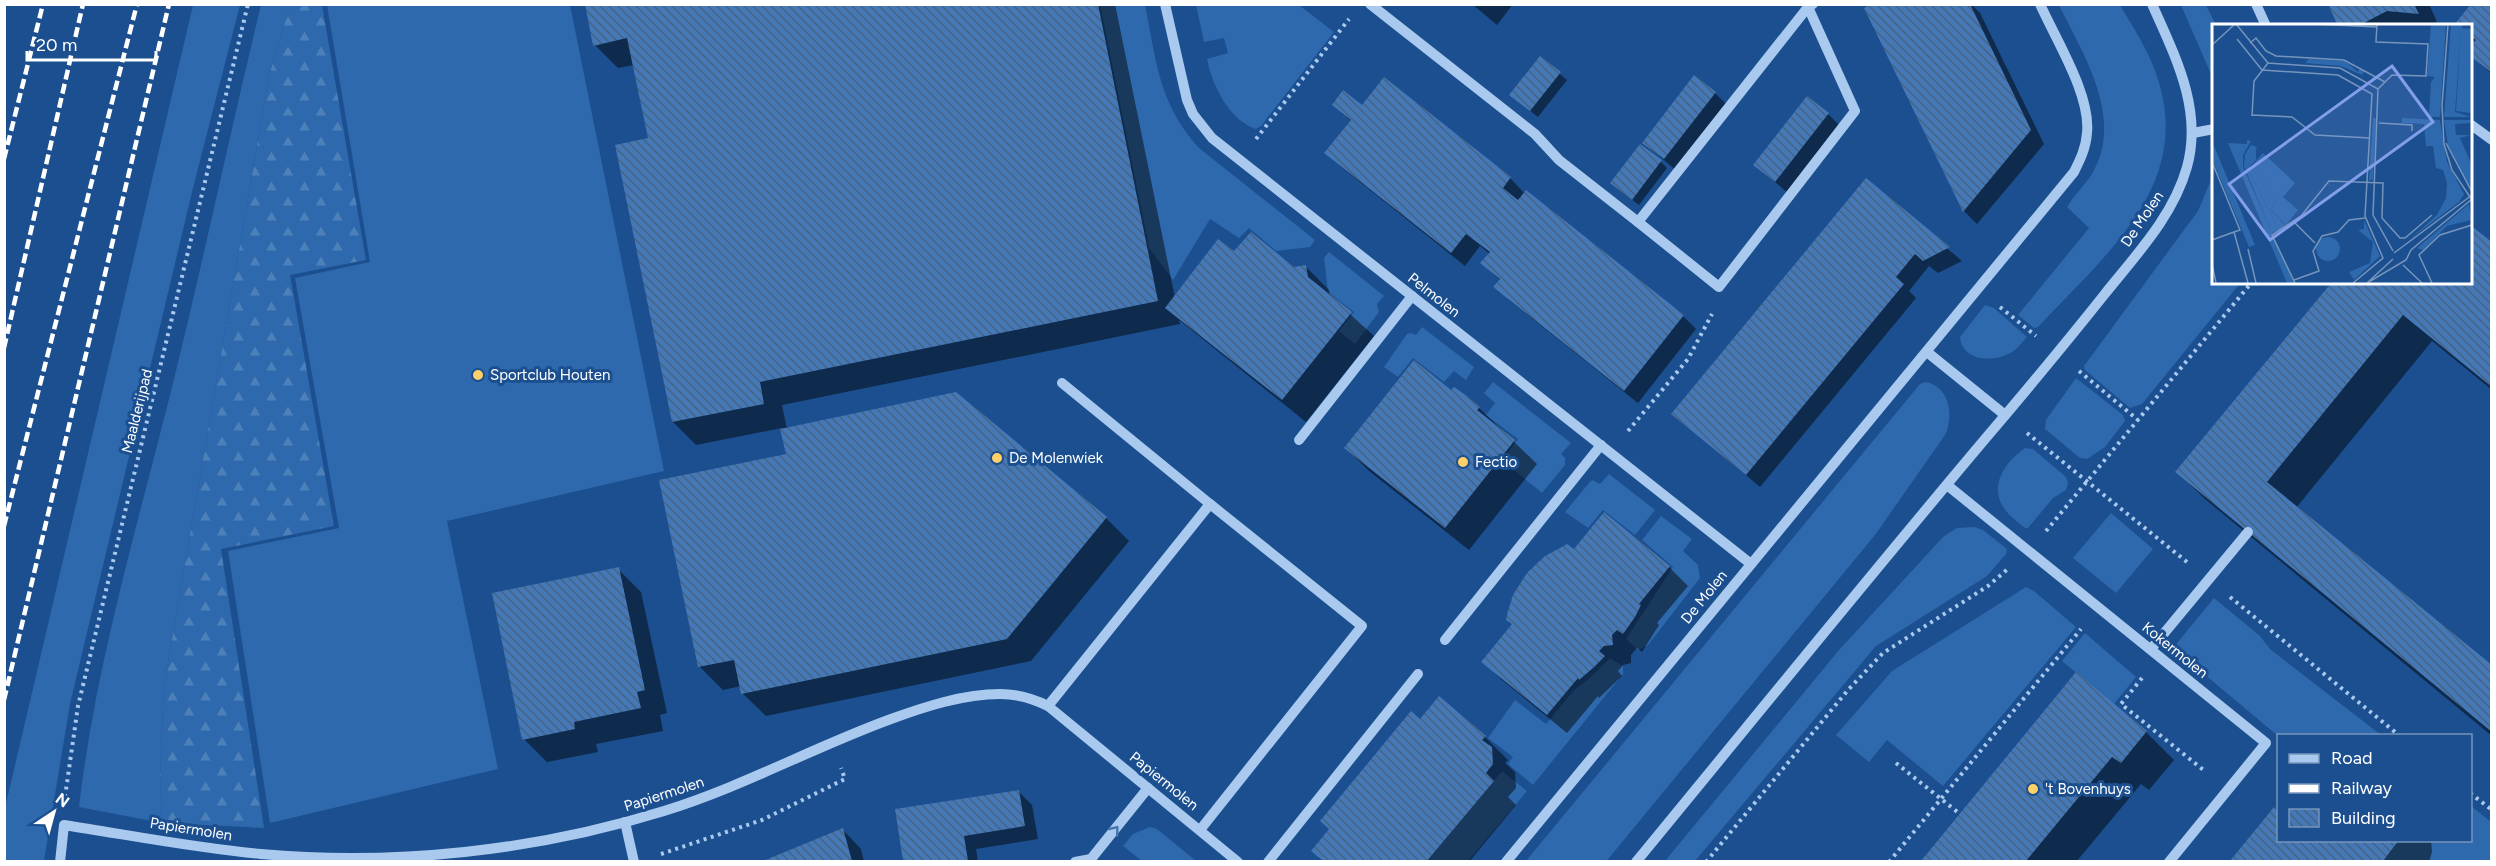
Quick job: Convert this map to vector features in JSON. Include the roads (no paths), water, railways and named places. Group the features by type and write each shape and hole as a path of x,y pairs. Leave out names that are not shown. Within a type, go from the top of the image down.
{"street":[{"name":"Pelmolen","path":"1165,4 1182,85 1193,114 1212,138 1751,564"},
{"path":"1370,4 1535,134 1559,160 1719,287 1855,111 1810,6 1638,222"},
{"name":"De Molen","path":"1506,861 2074,172 2084,153 2088,117 2082,94 2040,4"},
{"name":"De Molen","path":"1636,861 2005,415 2161,222 2182,183 2193,133 2185,84 2152,4"},
{"path":"2256,4 2265,24"},
{"path":"2472,125 2492,140"},
{"path":"2193,133 2212,129"},
{"path":"1299,441 1412,296"},
{"path":"1927,352 2005,415"},
{"path":"1062,382 1362,626 1200,830"},
{"path":"1445,640 1601,445"},
{"name":"Kokermolen","path":"1947,484 2266,743 2169,861"},
{"path":"1048,706 1210,504"},
{"path":"2155,653 2248,532"},
{"path":"1268,861 1418,674"},
{"name":"Papiermolen","path":"60,861 64,825 262,854 371,860 531,843 625,822 704,798 832,741 921,708 975,696 997,694 1026,696 1048,706 1238,861"},
{"path":"1075,861 1091,859 1148,788"},
{"path":"625,822 633,861"}],"railway":[{"path":"4,159 43,4"},
{"path":"4,348 83,4"},
{"path":"4,526 137,4"},
{"path":"4,700 169,4"}],"place":[{"name":"Sportclub Houten","path":"478,375"},
{"name":"De Molenwiek","path":"997,458"},
{"name":"Fectio","path":"1463,462"},
{"name":"'t Bovenhuys","path":"2033,789"}]}
